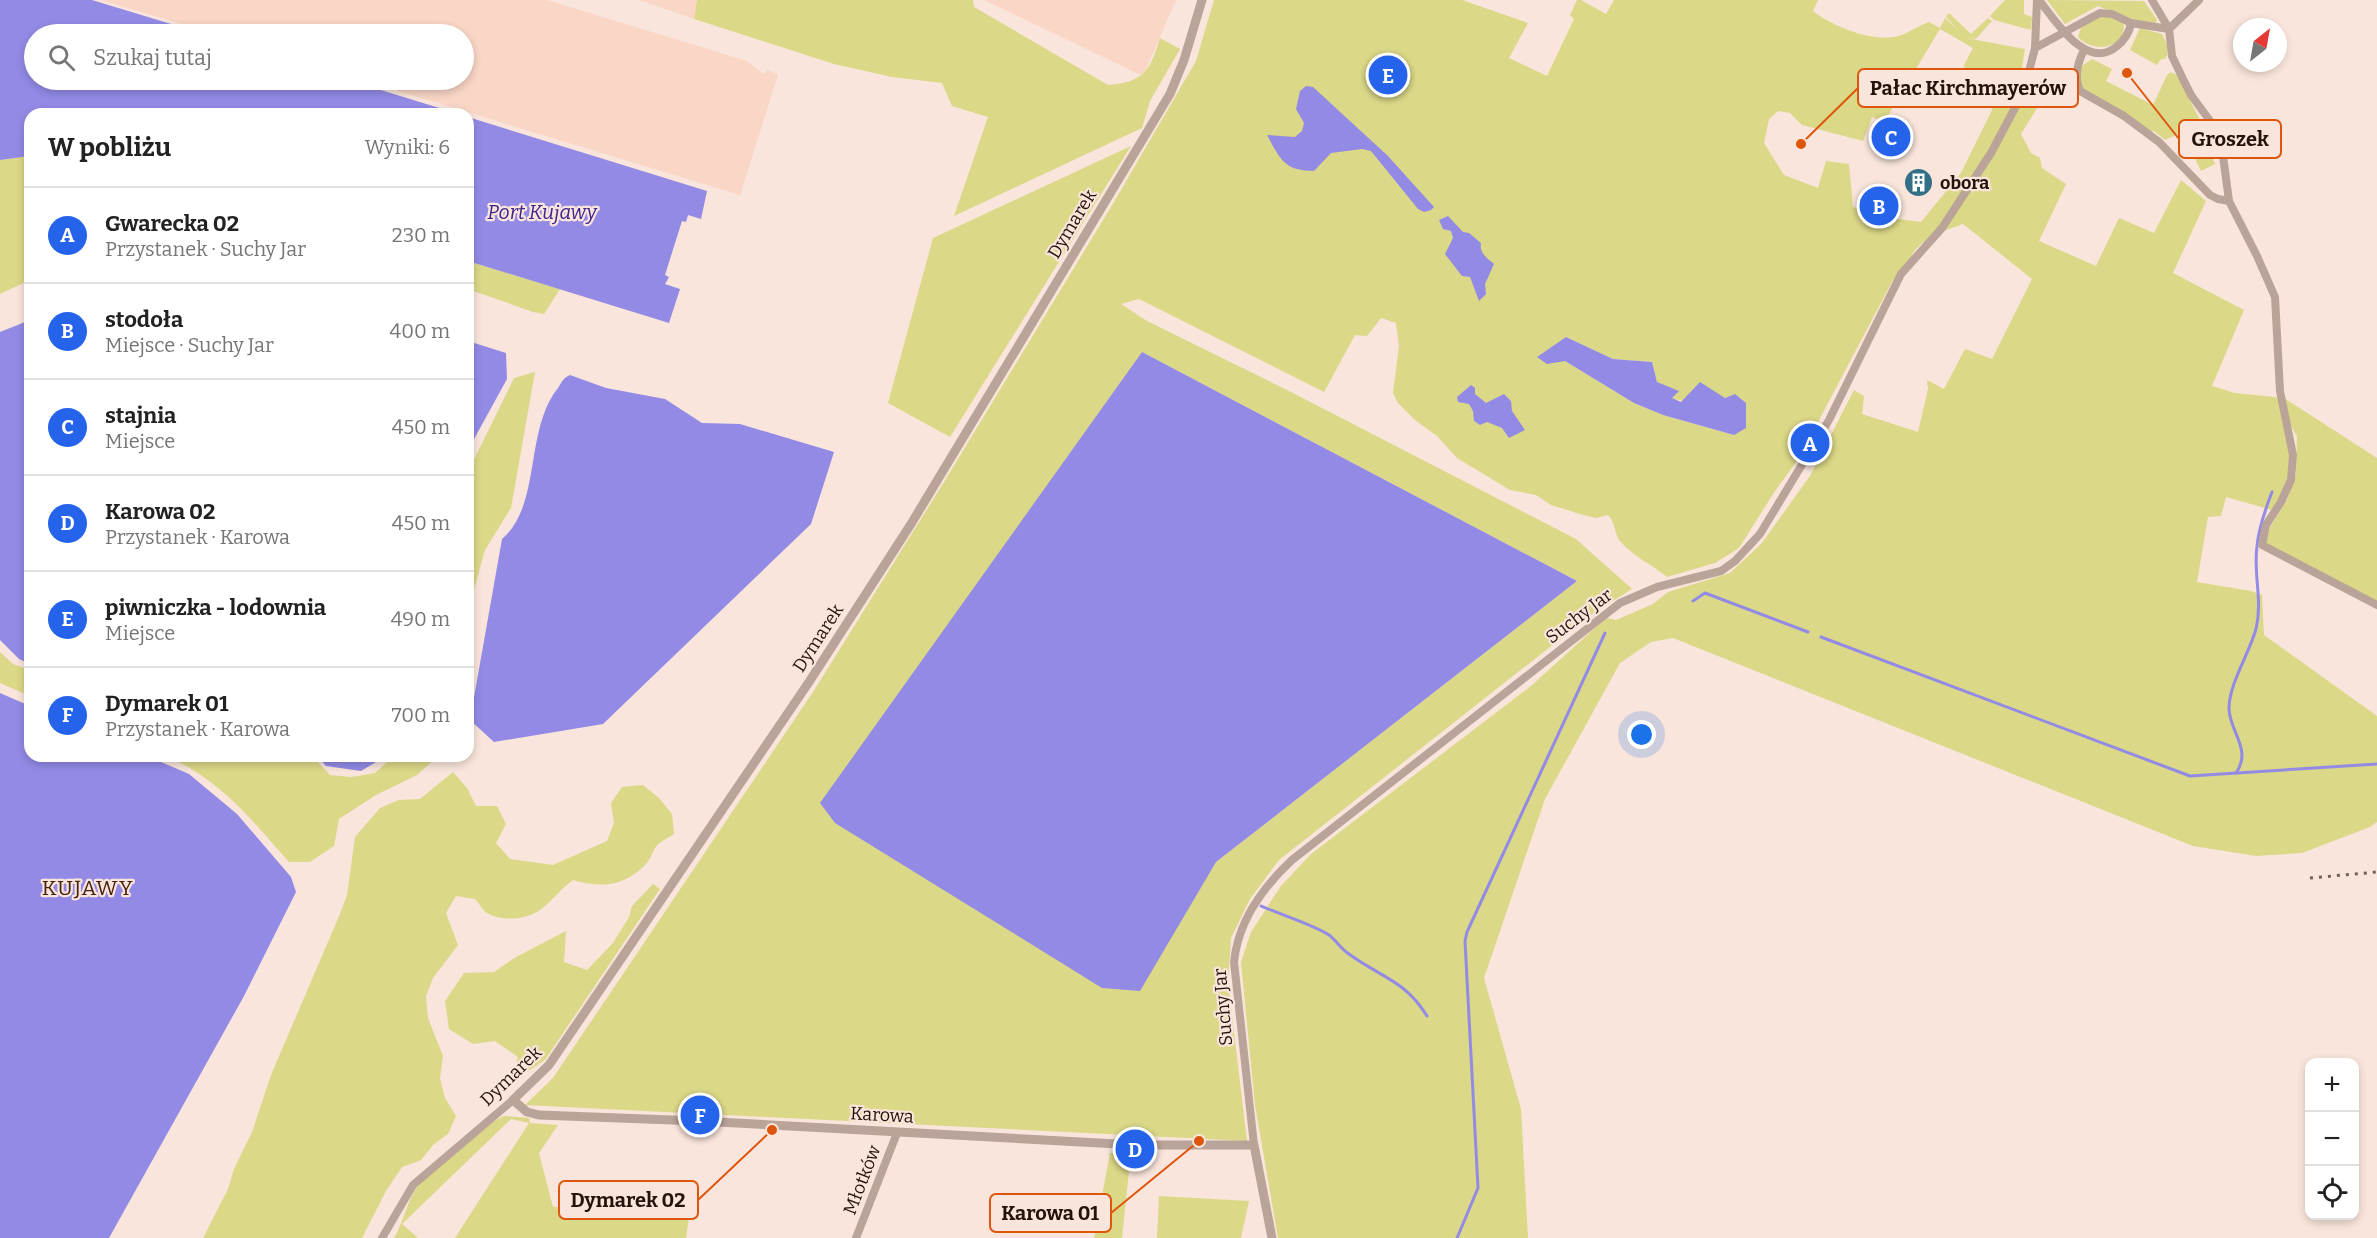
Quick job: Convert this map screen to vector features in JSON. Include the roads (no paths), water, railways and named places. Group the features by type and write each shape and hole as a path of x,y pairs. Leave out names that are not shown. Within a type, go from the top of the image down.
{"street":[{"name":"Dymarek","path":"382,1238 413,1185 513,1100 549,1065 809,682 911,524 1170,94 1184,60 1202,0"},
{"path":"2038,0 2064,31 2084,50 2097,53 2110,51 2119,45 2131,24"},
{"name":"Suchy Jar","path":"1272,1238 1254,1145 1234,962 1243,925 1263,892 1292,860 1620,603 1658,587 1721,571 1747,549 1760,534 1829,420 1901,274 1942,228 1991,153 2024,91 2035,48 2038,0"},
{"path":"2152,0 2169,29 2172,56 2183,79 2191,95 2216,129 2222,148 2229,201 2275,297 2280,391 2294,455 2291,480 2281,502 2266,525 2262,545 2377,605"},
{"path":"2169,29 2199,0"},
{"path":"2035,48 2100,13 2112,14 2131,24 2169,29"},
{"path":"2084,50 2078,68 2080,91 2124,116 2159,142 2210,195 2218,200 2229,201"},
{"name":"Karowa","path":"513,1100 525,1111 539,1115 699,1121 1136,1145 1254,1145"},
{"name":"Młotków","path":"856,1238 897,1133"}],"water":[{"path":"0,0 92,0 171,24 24,24 24,90 381,90 439,108 24,108 24,157 0,160"},
{"path":"1306,86 1313,87 1388,156 1434,207 1424,212 1418,209 1371,151 1362,149 1331,153 1314,171 1296,169 1284,162 1267,135 1295,137 1302,131 1304,123 1296,109 1300,91"},
{"name":"Port Kujawy","path":"474,119 707,191 701,219 688,215 686,222 682,221 665,275 669,277 665,284 680,289 669,323 474,263"},
{"path":"1448,216 1463,232 1469,233 1481,243 1482,252 1494,264 1485,284 1486,294 1479,301 1470,277 1462,276 1445,254 1453,238 1451,231 1443,229 1439,220"},
{"path":"24,322 24,661 0,640 0,332"},
{"path":"1566,337 1613,359 1652,362 1657,382 1679,391 1672,398 1681,402 1700,382 1725,398 1735,394 1746,403 1746,428 1734,435 1663,415 1634,403 1565,361 1547,364 1537,357"},
{"path":"474,343 506,353 507,379 474,439"},
{"path":"1142,352 1577,581 1216,862 1140,991 1102,988 835,823 820,803"},
{"path":"570,375 606,388 665,399 702,423 740,424 834,452 811,524 603,724 494,742 474,724 474,697 502,539 514,524 523,507 547,405 566,377"},
{"path":"1471,385 1475,388 1475,394 1486,403 1504,394 1511,401 1512,411 1525,430 1509,438 1502,428 1487,422 1480,425 1474,421 1473,411 1469,404 1458,402 1457,397"},
{"path":"0,693 24,703 24,762 161,762 189,774 237,814 291,877 296,892 244,996 109,1238 0,1238"},
{"path":"322,762 376,762 361,771 326,766"}],"waterway":[{"path":"2236,773 2242,756 2230,715 2230,697 2256,629 2259,608 2257,546 2259,532 2272,492"},
{"path":"1693,601 1705,593 1808,632"},
{"path":"1457,1238 1478,1188 1465,941 1467,932 1605,633"},
{"path":"1821,637 2190,776 2377,764"},
{"path":"1261,906 1323,931 1346,952 1410,994 1427,1016"}],"railway":[{"path":"2310,878 2377,872"}],"place":[{"name":"Groszek","path":"2127,73"},
{"name":"piwniczka - lodownia","path":"1388,75"},
{"name":"stajnia","path":"1891,137"},
{"name":"Pałac Kirchmayerów","path":"1801,144"},
{"name":"obora","path":"1919,183"},
{"name":"stodoła","path":"1879,206"},
{"name":"Gwarecka 02","path":"1810,443"},
{"name":"Dymarek 01","path":"700,1115"},
{"name":"Dymarek 02","path":"772,1130"},
{"name":"Karowa 01","path":"1199,1141"},
{"name":"Karowa 02","path":"1135,1149"}],"district":[{"name":"KUJAWY","path":"88,888"}]}
